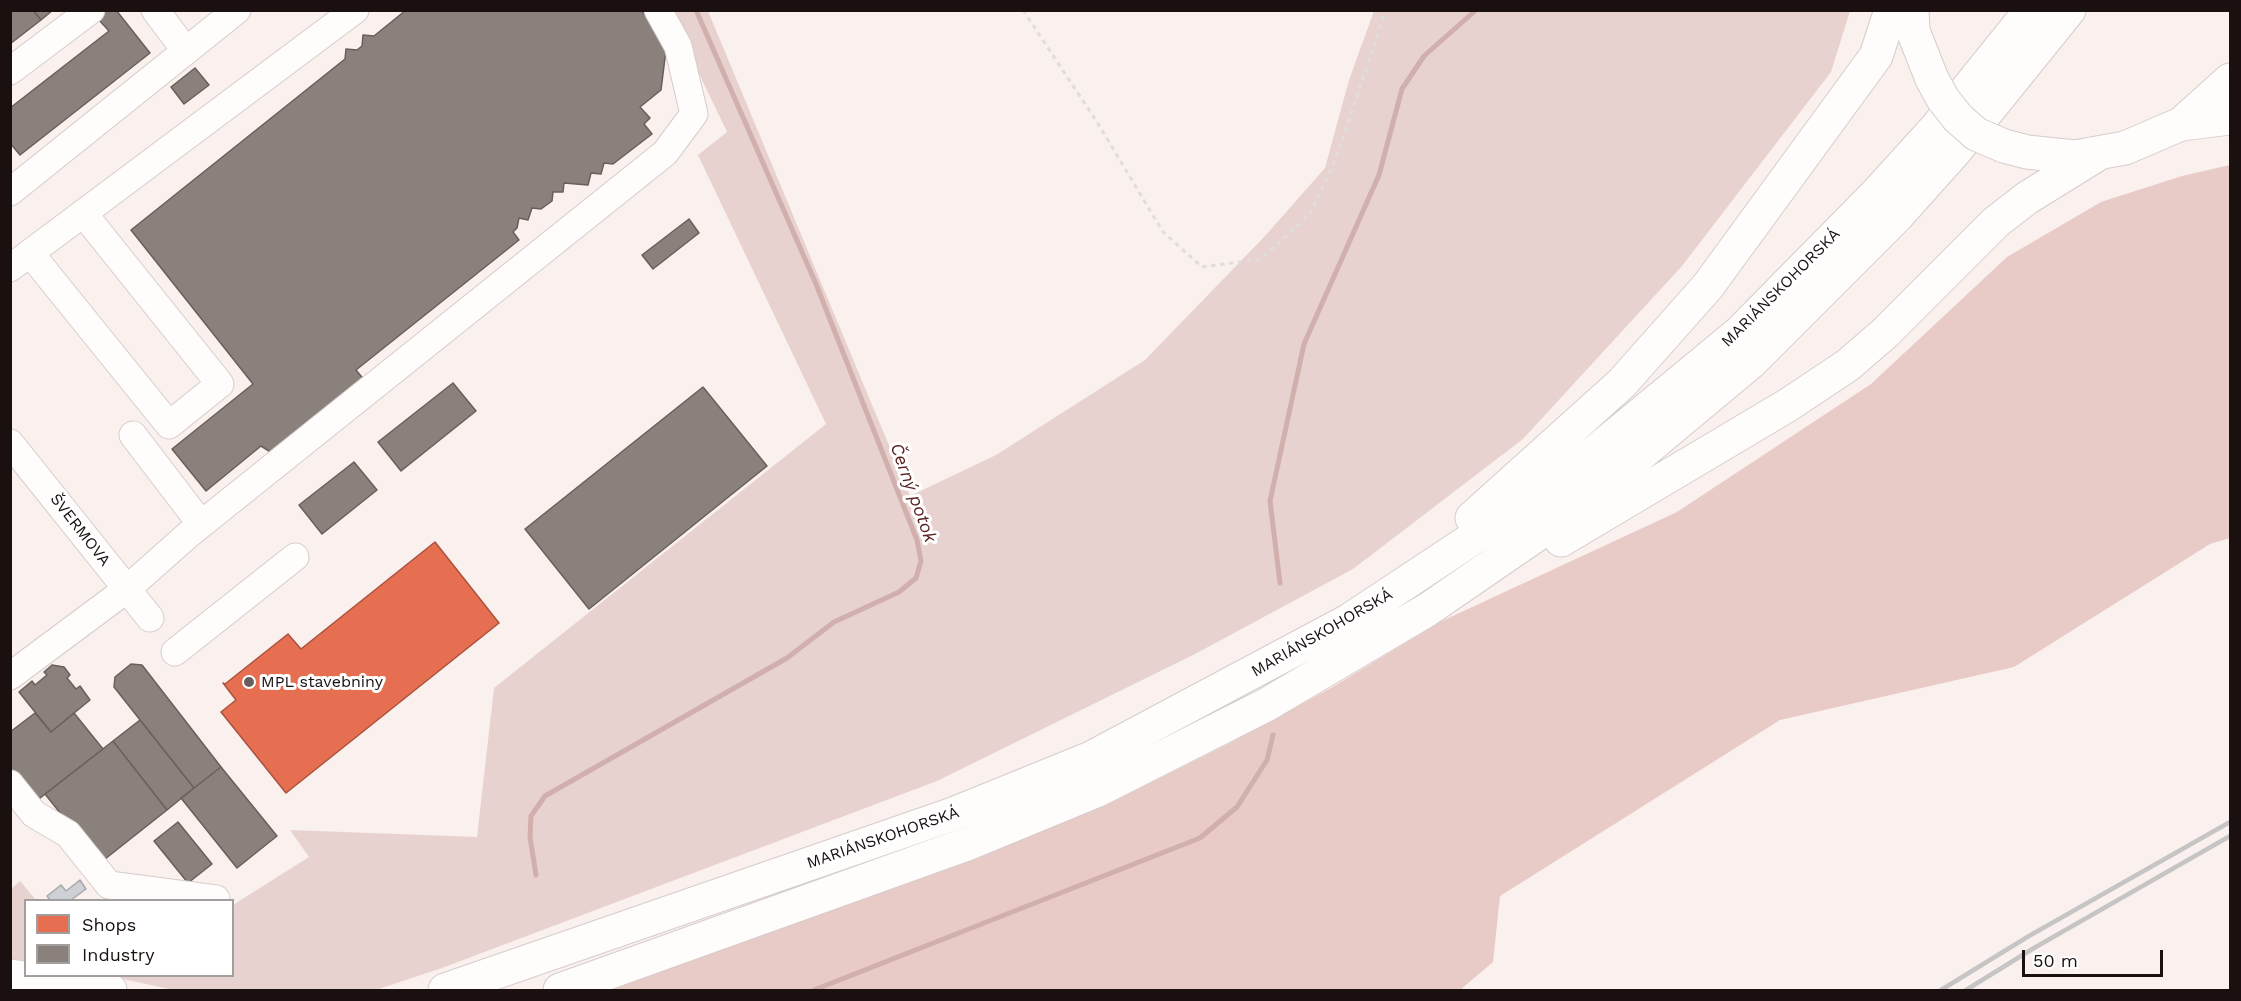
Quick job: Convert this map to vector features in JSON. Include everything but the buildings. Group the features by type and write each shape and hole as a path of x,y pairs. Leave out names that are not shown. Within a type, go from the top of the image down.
{"main road":[{"path":"1348,621 1521,476 1622,383 1708,286 1863,75 1876,56 1892,10"},
{"path":"1911,10 1912,31 1943,99 1976,134 2004,146 2053,156 2098,154 2149,139 2181,124 2230,80"},
{"name":"MARIÁNSKOHORSKÁ","path":"445,990 953,814 1091,758 1348,621 1561,480 1739,333 1899,169 1936,128 2031,10"},
{"name":"MARIÁNSKOHORSKÁ","path":"560,990 967,844 1098,790 1266,705 1427,610 1577,507 1751,362 1897,216 1979,123 2069,10"},
{"path":"2181,124 2230,118"},
{"path":"1427,610 1515,568 1788,405 1839,370 1885,333 1996,222 2027,198 2098,154"},
{"path":"10,976 110,990"},
{"path":"10,990 21,990"}],"street":[{"path":"10,71 91,10"},
{"path":"155,10 186,51"},
{"path":"10,192 237,10"},
{"path":"84,213 220,384 169,424 20,260 355,10"},
{"path":"10,676 127,589 201,524 665,153 694,114 678,46 658,10"},
{"path":"133,435 201,524"},
{"name":"ŠVERMOVA","path":"10,442 150,618"},
{"path":"175,652 295,557"},
{"path":"10,784 34,814 68,834 109,885 216,899"}],"path":[{"path":"1023,10 1097,122 1163,232 1203,267 1261,260 1310,214 1336,158 1386,10"}],"shaded area":[{"path":"669,11 708,11 910,496 996,455 1145,360 1265,236 1325,168 1349,80 1374,11 1850,11 1831,72 1682,266 1523,439 1353,569 1195,654 937,781 442,968 376,990 174,990 114,977 234,977 234,904 309,857 290,830 477,837 494,688 826,424 698,155 727,132"},
{"path":"2230,165 2230,538 2210,544 2014,667 1780,720 1500,896 1493,962 1460,990 607,990 980,856 1116,800 1228,744 1331,688 1440,622 1677,512 1871,384 2007,257 2101,202 2182,176"},
{"path":"20,881 35,899 24,899 24,964 11,963 11,889"}],"waterway":[{"name":"Černý potok","path":"536,875 530,837 531,816 545,796 787,658 834,622 899,592 916,578 921,561 917,540 816,284 696,10"},
{"path":"1280,583 1270,501 1304,344 1379,175 1402,89 1424,56 1476,10"},
{"path":"814,990 1200,838 1237,807 1267,760 1273,735"}],"railway":[{"path":"1941,990 2029,936 2230,822"},
{"path":"1966,990 2034,948 2230,836"}],"place":[{"name":"MPL stavebniny","path":"249,682"}]}
